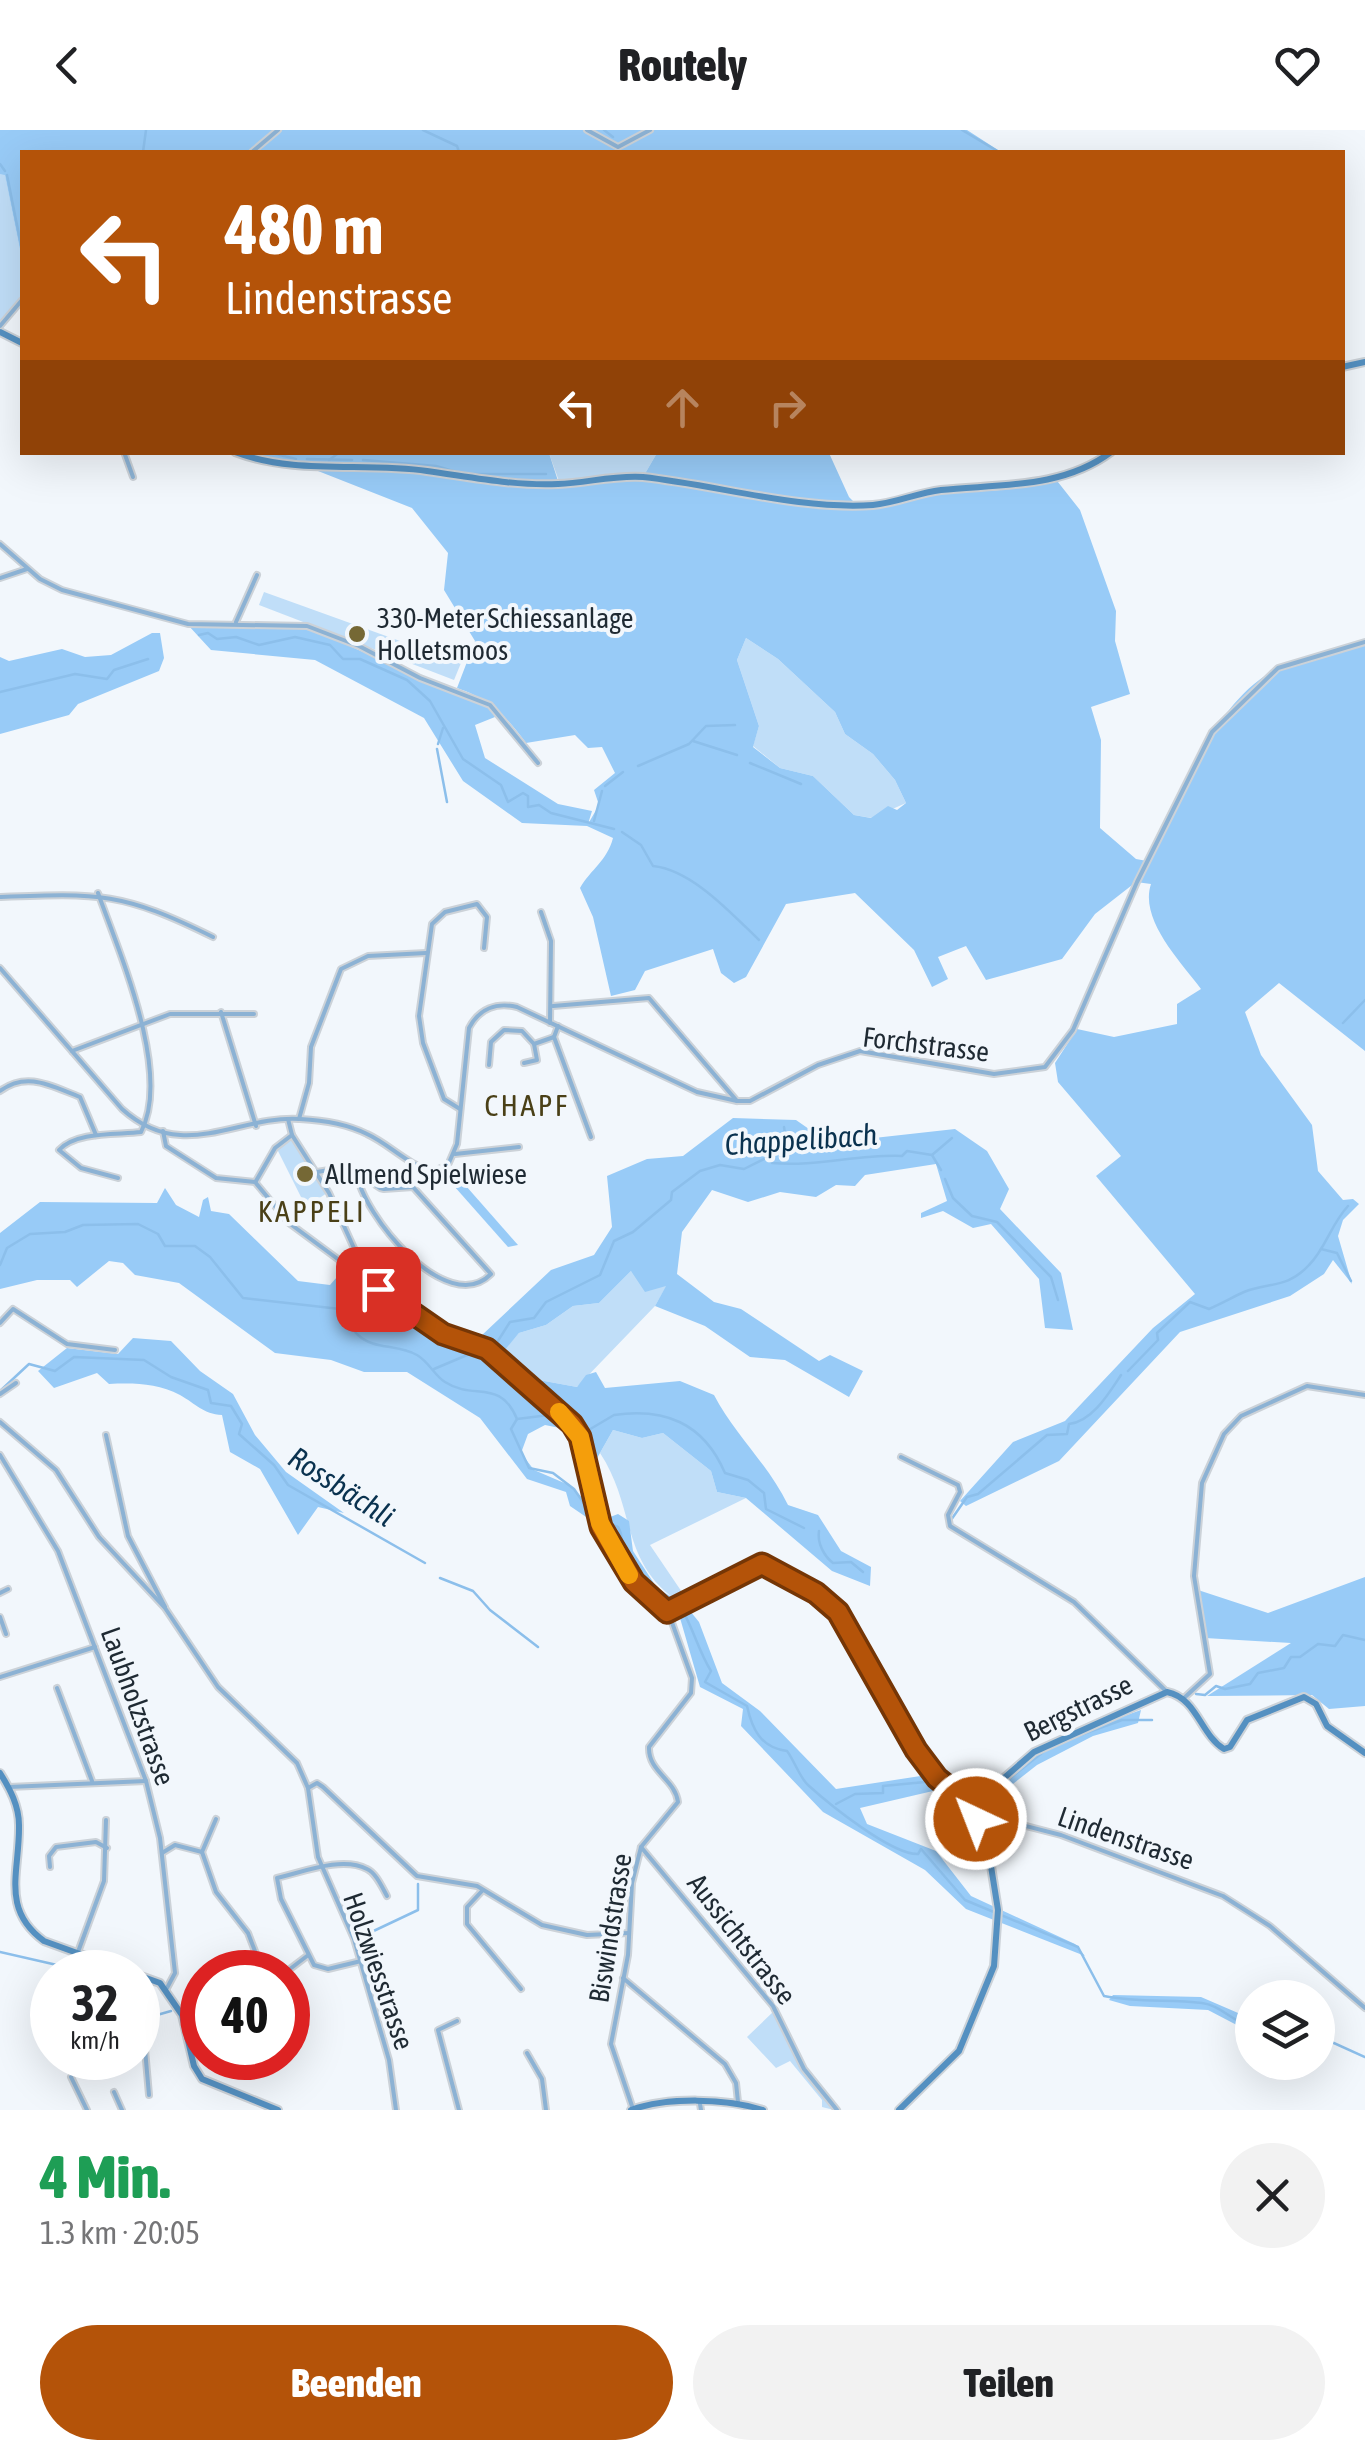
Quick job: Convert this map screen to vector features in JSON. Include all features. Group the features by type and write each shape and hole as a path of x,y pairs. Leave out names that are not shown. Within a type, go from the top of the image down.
{"street":[{"path":"254,150 278,130"},
{"path":"586,130 618,147 650,130"},
{"path":"0,329 20,303"},
{"path":"125,455 133,476"},
{"path":"244,455 270,464 410,469 488,481 560,484 632,476 850,505 902,501 942,490 993,490 1092,466 1107,455"},
{"path":"0,544 27,569 62,590 188,624 307,626 490,705 538,763"},
{"path":"0,578 27,569"},
{"path":"236,622 257,576"},
{"name":"Forchstrasse","path":"736,1102 750,1101 818,1065 860,1052 994,1074 1044,1066 1073,1030 1136,882 1212,732 1278,668 1365,642"},
{"path":"0,897 98,894 168,914 213,937"},
{"path":"98,894 141,1024 149,1078 145,1125 139,1133 97,1136 60,1148 64,1157 81,1168 118,1178"},
{"path":"460,1109 444,1099 420,1034 434,920 470,903 486,914 484,948"},
{"path":"541,912 552,940 550,1022"},
{"path":"299,1119 309,1083 308,1064 314,1037 343,966 373,955 427,953"},
{"path":"0,968 122,1109 145,1125 163,1131 209,1136 299,1119 367,1134 429,1170 445,1168 455,1154 468,1031 476,1017 505,1005 550,1022 697,1092 736,1102"},
{"path":"553,1006 652,999 736,1102"},
{"path":"221,1012 256,1126"},
{"path":"72,1051 170,1014 254,1014"},
{"path":"558,1026 554,1037 591,1137"},
{"path":"489,1065 491,1042 504,1030 522,1031 534,1044 537,1060 524,1062"},
{"path":"534,1044 554,1037"},
{"path":"0,1092 16,1079 27,1079 80,1097 97,1136"},
{"path":"288,1119 292,1135 316,1172 364,1275 443,1334 487,1349 572,1424 580,1437 600,1523 634,1582 667,1612"},
{"path":"163,1131 164,1144 210,1176 255,1182 290,1222 354,1270"},
{"path":"255,1182 275,1148 292,1135"},
{"path":"455,1154 519,1147"},
{"path":"316,1172 347,1167 357,1173 384,1190 413,1187 491,1274 476,1284 463,1286 427,1272 398,1244 358,1181 357,1173"},
{"path":"0,1323 13,1309 67,1344 115,1350"},
{"path":"0,1394 16,1384"},
{"path":"1365,1395 1307,1386 1242,1416 1224,1434 1202,1483 1194,1576 1210,1674 1184,1698 1214,1743 1224,1749 1230,1747 1247,1720 1304,1696 1316,1704 1327,1726 1365,1752"},
{"path":"0,1422 56,1470 100,1537 164,1608"},
{"path":"106,1435 130,1542 164,1608 207,1674 296,1761 308,1788 317,1784 323,1788 412,1874 483,1889 542,1925 588,1935 629,1933"},
{"name":"Laubholzstrasse","path":"0,1455 58,1551 146,1781 162,1853 175,1973 166,1988"},
{"path":"902,1457 958,1485 960,1492 948,1515 950,1526 1074,1602 1167,1692"},
{"name":"Lindenstrasse","path":"667,1612 762,1564 816,1593 838,1612 916,1750 937,1778 978,1811 1062,1835 1223,1896 1270,1926 1365,2008"},
{"path":"0,1593 8,1589"},
{"name":"Biswindstrasse","path":"632,2110 611,2050 629,1933 632,1883 641,1846 678,1802 674,1788 652,1765 649,1748 693,1686 667,1612"},
{"path":"0,1617 6,1634"},
{"path":"0,1678 95,1647"},
{"path":"57,1688 92,1781"},
{"name":"Bergstrasse","path":"982,1797 1034,1752 1167,1692 1184,1698"},
{"path":"0,1773 9,1787 19,1821 12,1882 21,1920 44,1941 72,1950"},
{"path":"9,1787 92,1781 124,1785 146,1781"},
{"name":"Holzwiesstrasse","path":"308,1788 322,1868 361,1961 392,2070 396,2110"},
{"path":"899,2110 958,2051 994,1966 998,1910 990,1860 976,1826 982,1797 966,1800"},
{"path":"216,1819 202,1852 216,1892 248,1932 255,1950"},
{"path":"79,1950 99,1902 107,1848 106,1820"},
{"path":"50,1868 49,1856 56,1847 96,1842 107,1848"},
{"path":"162,1853 175,1844 202,1852"},
{"name":"Aussichtstrasse","path":"641,1846 773,2006 808,2075 837,2110"},
{"path":"305,1950 281,1898 277,1878 322,1868 364,1868 372,1872 387,1896"},
{"path":"483,1889 467,1907 464,1918 521,1989"},
{"path":"310,1958 321,1968 361,1961"},
{"path":"623,1978 725,2064 736,2083 737,2104"},
{"path":"160,1985 166,1988 180,2017"},
{"path":"457,2021 438,2030 459,2110"},
{"path":"528,2053 542,2078 546,2110"},
{"path":"73,2080 87,2110"},
{"path":"148,2080 149,2095"},
{"path":"204,2080 278,2110"},
{"path":"114,2092 122,2110"},
{"path":"632,2110 737,2104 761,2110"}],"shaded area":[{"path":"0,130 967,130 998,150 20,150 20,250 5,175 0,174"},
{"path":"0,174 5,174 20,250 20,302 0,321"},
{"path":"253,455 550,455 559,484 643,477 656,455 830,455 849,497 859,507 898,504 935,494 1000,490 1054,477 1080,510 1116,611 1115,641 1130,694 1091,707 1101,740 1100,828 1136,859 1147,861 1200,755 1233,705 1276,669 1365,639 1365,1051 1279,983 1245,1012 1261,1055 1312,1125 1318,1171 1343,1200 1353,1199 1359,1204 1343,1220 1338,1236 1352,1284 1333,1260 1324,1274 1290,1296 1180,1332 1059,1461 966,1506 960,1501 1013,1442 1065,1421 1153,1328 1195,1294 1096,1176 1121,1156 1058,1082 1055,1063 1077,1029 1114,1037 1177,1024 1177,1004 1201,989 1156,926 1149,898 1151,884 1136,882 1095,914 1062,959 986,980 966,946 938,957 948,979 932,987 914,950 855,893 786,904 746,977 734,983 721,973 713,949 645,971 635,990 611,996 593,917 580,888 607,853 613,838 587,826 522,823 463,781 424,718 315,660 211,650 188,625 309,628 492,709 495,717 475,725 485,758 558,804 592,811 588,824 599,805 594,790 615,773 602,747 588,748 575,735 526,743 496,710 457,688 475,641 444,590 448,553 412,508 318,471 280,465","holes":["746,638 778,659 835,712 845,734 873,754 895,780 906,803 897,810 888,806 871,818 854,815 813,776 780,768 753,747 759,726 737,660"]},
{"path":"550,455 656,455 643,477 560,484"},
{"name":"330-Meter Schiessanlage Holletsmoos","path":"264,592 461,663 454,680 259,605"},
{"path":"152,633 160,633 164,658 159,671 78,704 69,715 0,734 0,657 9,661 62,649 85,657 111,655"},
{"path":"746,638 778,659 835,712 845,734 873,754 895,780 906,803 872,818 854,815 813,776 780,768 753,746 759,726 737,660"},
{"path":"733,1118 796,1120 829,1143 955,1129 987,1151 1009,1189 1000,1209 1061,1273 1073,1330 1045,1328 1039,1279 991,1224 973,1228 943,1211 921,1218 921,1213 947,1201 936,1164 865,1175 855,1186 836,1185 816,1197 780,1192 748,1202 712,1190 682,1232 677,1274 714,1302 741,1309 819,1361 830,1355 863,1371 849,1397 785,1360 750,1357 705,1326 655,1306 666,1286 645,1292 631,1271 599,1303 573,1306 546,1325 519,1333 504,1351 528,1378 577,1387 586,1375 596,1372 605,1388 680,1381 714,1395 788,1505 818,1515 841,1551 871,1567 870,1586 832,1571 746,1498 717,1492 711,1471 663,1433 642,1438 613,1430 596,1460 584,1462 575,1431 545,1425 528,1434 521,1453 534,1470 569,1485 594,1509 592,1521 570,1506 566,1492 527,1479 480,1418 407,1372 364,1372 331,1360 275,1353 179,1283 135,1275 123,1263 109,1261 77,1287 70,1280 37,1280 0,1289 0,1233 40,1202 157,1203 165,1188 176,1205 199,1217 203,1200 208,1197 211,1211 229,1214 298,1281 330,1285 343,1270 354,1270 453,1329 481,1336 551,1270 594,1255 612,1227 607,1176 647,1159 683,1156"},
{"path":"292,1139 327,1193 306,1207 277,1149"},
{"path":"459,1178 518,1245 508,1247 454,1186"},
{"path":"631,1271 667,1285 655,1306 577,1387 528,1378 504,1350 519,1333 546,1325 573,1306 599,1303"},
{"path":"133,1338 171,1341 200,1371 233,1394 255,1435 286,1472 344,1513 318,1507 298,1535 260,1469 230,1452 222,1415 205,1411 163,1388 109,1384 97,1373 54,1388 38,1371 67,1348 118,1354"},
{"path":"613,1430 642,1438 663,1433 711,1471 717,1492 746,1498 650,1545 688,1601 682,1604 662,1588 638,1553 620,1495 600,1453"},
{"path":"618,1514 629,1521 633,1551 657,1588 686,1606 699,1622 722,1683 760,1711 836,1789 940,1773 976,1801 973,1815 933,1791 860,1808 867,1824 936,1851 971,1896 1075,1944 1085,1956 966,1909 925,1870 823,1812 741,1726 743,1709 700,1687 680,1618 644,1589 613,1540 615,1533 605,1519"},
{"path":"1365,1577 1365,1706 1329,1709 1312,1695 1207,1696 1291,1643 1205,1638 1195,1589 1268,1613"},
{"path":"1141,1710 1138,1723 1093,1736 1037,1765 986,1805 983,1796 1039,1755"},
{"path":"1113,1995 1201,1997 1235,2012 1235,2024 1208,2010 1130,2006 1109,2000"},
{"path":"774,2011 803,2072 834,2110 822,2107 822,2100 790,2061 776,2068 747,2037"}],"waterway":[{"path":"143,150 146,130"},
{"path":"423,130 458,150"},
{"path":"604,130 613,137"},
{"path":"962,130 996,150"},
{"path":"0,164 5,171"},
{"path":"7,175 20,240"},
{"path":"280,455 296,459"},
{"path":"329,460 336,455"},
{"path":"307,459 352,460"},
{"path":"363,460 436,466 460,473"},
{"path":"468,474 546,474"},
{"path":"199,635 208,633 217,639 236,637 259,645 295,637 330,645 343,659 360,659 407,680 430,701 463,759 501,785 508,802 523,793 528,796 528,807 539,805 551,813 614,829"},
{"path":"0,692 75,674 107,679 114,670 148,659"},
{"path":"638,766 689,744 706,726 735,725"},
{"path":"438,744 443,728"},
{"path":"693,741 737,755"},
{"path":"437,749 447,802"},
{"path":"750,763 801,784"},
{"path":"605,786 623,772"},
{"path":"594,821 602,791"},
{"path":"622,832 641,845 653,866 668,869 696,884 759,940"},
{"path":"1343,1023 1365,1000"},
{"path":"770,1156 786,1141 784,1127"},
{"path":"932,1155 952,1138"},
{"name":"Chappelibach","path":"489,1346 496,1344 510,1322 534,1318 546,1302 600,1275 614,1241 633,1232 671,1200 672,1192 700,1171 720,1165 744,1169 770,1156 772,1163 805,1163 902,1156 907,1151 932,1155 941,1170"},
{"name":"Chappelibach","path":"945,1179 953,1198 972,1216 997,1222 1051,1277 1058,1300"},
{"path":"1128,1371 1158,1340 1157,1333 1190,1302 1209,1309 1244,1292 1301,1273 1348,1206"},
{"path":"0,1265 7,1248 30,1234 65,1232 83,1225 138,1224 158,1234 165,1246 195,1246 210,1257 243,1298 340,1309 364,1340 417,1355 441,1379 456,1387 503,1399 517,1419 511,1429 529,1468 553,1473 574,1489 594,1518 618,1527 626,1559 637,1576 659,1597 675,1604"},
{"path":"1321,1249 1337,1253 1351,1281"},
{"name":"Chappelibach","path":"434,1369 479,1350"},
{"name":"Rossbächli","path":"0,1391 29,1364 55,1371 74,1357 144,1360 171,1377 208,1390 211,1403 231,1406 242,1424 239,1434 274,1465 288,1485 425,1563"},
{"path":"951,1520 967,1497 978,1494 1047,1435 1067,1434 1069,1424 1092,1412 1121,1375"},
{"path":"578,1428 587,1431 614,1415 632,1413 680,1422 705,1441 725,1473 748,1480 764,1493 766,1509 804,1528"},
{"path":"517,1419 549,1415 563,1422"},
{"path":"819,1531 820,1545 833,1563 851,1562 863,1572"},
{"path":"440,1578 473,1591 490,1610 538,1647"},
{"path":"681,1608 711,1671 705,1682 747,1706 764,1742 787,1751 805,1782 846,1816 893,1846 918,1854 921,1849 965,1900 1078,1947 1104,1996 1202,2003 1235,2019"},
{"path":"1196,1694 1205,1695 1216,1686 1225,1689 1250,1684 1258,1673 1284,1668 1291,1657 1300,1657 1318,1644 1335,1646 1343,1635 1365,1640"},
{"path":"1072,1738 1122,1720 1152,1720"},
{"path":"990,1794 1047,1749"},
{"path":"836,1804 855,1794 883,1793 883,1786 925,1782 928,1777 965,1803"},
{"path":"363,1936 418,1910 418,1884"},
{"path":"0,1952 30,1959"},
{"path":"160,2014 171,2011"},
{"path":"1335,2044 1365,2057"}],"slow traffic":[{"path":"559,1412 577,1430 600,1523 629,1575"}],"place":[{"name":"330-Meter Schiessanlage Holletsmoos","path":"357,634"},
{"name":"Allmend Spielwiese","path":"305,1174"}],"district":[{"name":"CHAPF","path":"527,1106"},
{"name":"KAPPELI","path":"312,1212"}],"route":[{"path":"378,1289 443,1334 487,1349 572,1424 584,1449 587,1477 601,1527 634,1582 667,1612 762,1564 824,1598 838,1612 916,1750 947,1788 978,1811 976,1819"}]}
